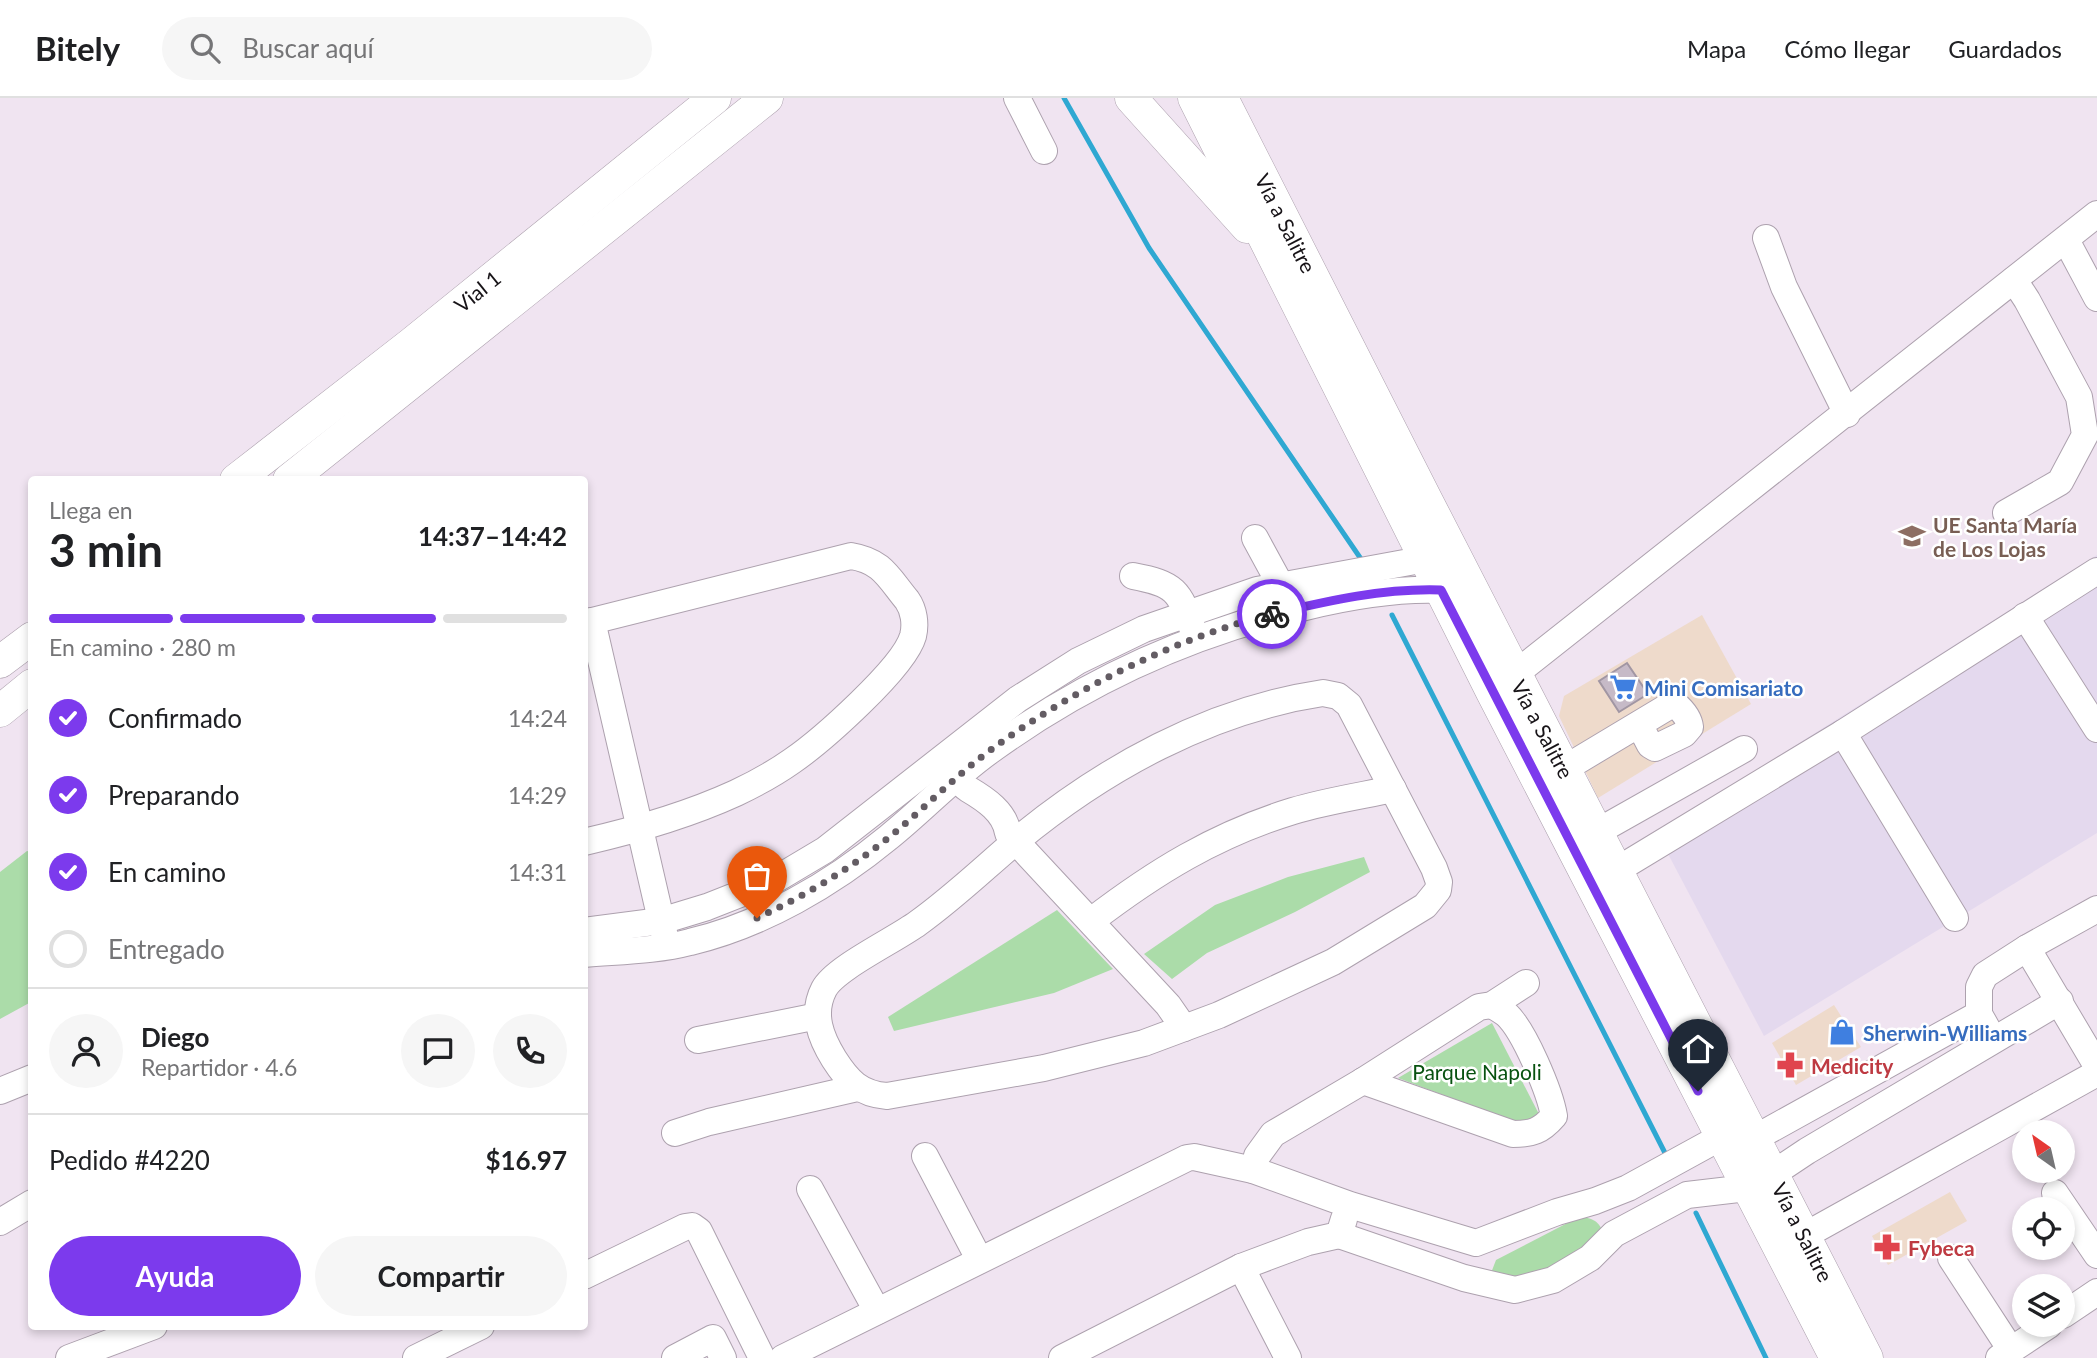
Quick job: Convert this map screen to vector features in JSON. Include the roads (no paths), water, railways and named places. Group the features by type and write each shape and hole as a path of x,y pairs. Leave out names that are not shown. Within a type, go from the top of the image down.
{"main road":[{"name":"Vial 1","path":"241,476 411,344 715,98"},
{"path":"294,476 767,98"},
{"path":"1131,98 1277,261"},
{"name":"Vía a Salitre","path":"1194,98 1441,590 1721,1137 1804,1237 1867,1358"},
{"name":"Vía a Salitre","path":"1222,98 1514,674 1755,1138 1760,1181 1836,1358"},
{"path":"0,662 28,641"},
{"path":"0,711 28,688"}],"street":[{"path":"1017,98 1044,151"},
{"path":"1514,674 1847,414 2097,214"},
{"path":"1766,238 1784,287 1847,414"},
{"path":"2066,240 2097,298"},
{"path":"2006,513 2060,482 2085,435 2079,397 2014,280"},
{"path":"1255,538 1268,587 1263,617"},
{"path":"588,841 642,828 736,793 791,762 840,723 887,674 907,649 912,637 915,621 910,605 880,567 868,558 851,556 588,622 642,828 664,933"},
{"path":"954,775 1018,699 1078,661 1144,629 1268,587 1426,559"},
{"path":"1617,870 1843,733 2097,570"},
{"path":"1133,576 1162,581 1179,597 1196,639"},
{"path":"588,953 664,933 707,907 773,881 825,850 892,800 954,775 1060,704 1127,669 1196,639 1263,617 1374,593 1415,589 1441,590"},
{"path":"2025,616 2097,729"},
{"path":"1323,692 1338,696 1349,705 1393,789 1437,875 1438,890 1431,902 1333,962 1254,1000 1144,1043 1044,1068 887,1096 865,1093 857,1088 844,1074 824,1042 818,1016 820,998 835,975 918,924 970,883 1012,837 1150,751 1233,716 1323,692"},
{"path":"1564,769 1639,724"},
{"path":"1843,733 1955,918"},
{"path":"1597,832 1744,749"},
{"path":"954,775 972,803 994,829 1012,837 1168,1005 1184,1028"},
{"path":"1091,921 1157,873 1224,837 1296,810 1393,789"},
{"path":"1994,1041 1979,1014 1979,987 1984,975 2097,909"},
{"path":"588,931 664,933"},
{"path":"2027,948 2093,1049"},
{"path":"1253,1170 1263,1146 1273,1134 1363,1081 1479,1007 1492,1005 1526,983"},
{"path":"1062,1358 1241,1267 1308,1242 1339,1235 1464,1278 1515,1290 1553,1280 1590,1258 1614,1234 1687,1195 1760,1181 2060,1001"},
{"path":"1363,1081 1513,1134 1533,1134 1554,1116 1551,1101 1523,1038 1508,1015 1492,1005"},
{"path":"1755,1138 1979,1014"},
{"path":"698,1040 818,1016"},
{"path":"1914,1051 1931,1078"},
{"path":"1804,1237 2097,1073"},
{"path":"0,1091 28,1080"},
{"path":"1852,1085 1870,1114"},
{"path":"675,1133 709,1122 857,1088"},
{"path":"782,1358 1187,1158 1194,1157 1253,1170 1350,1205 1476,1243 1557,1212 1595,1201 1644,1179 1721,1137"},
{"path":"925,1156 979,1259"},
{"path":"1671,1164 1687,1195"},
{"path":"1644,1179 1660,1208"},
{"path":"810,1189 877,1311"},
{"path":"2055,1193 2097,1255"},
{"path":"1595,1201 1614,1234"},
{"path":"0,1222 28,1205"},
{"path":"1339,1235 1350,1205"},
{"path":"588,1274 692,1226 699,1231 762,1358"},
{"path":"1464,1278 1476,1243"},
{"path":"1951,1258 2005,1354 2031,1337"},
{"path":"1241,1267 1287,1358"},
{"path":"2075,1307 2097,1292"},
{"path":"675,1358 718,1348 744,1323"},
{"path":"69,1358 143,1330"},
{"path":"416,1358 473,1330"}],"waterway":[{"path":"1064,98 1149,248 1361,559"},
{"path":"1392,615 1665,1153"},
{"path":"1696,1213 1766,1358"}],"place":[{"name":"UE Santa María de Los Lojas","path":"1912,536"},
{"name":"Mini Comisariato","path":"1623,687"},
{"name":"Sherwin-Williams","path":"1842,1032"},
{"name":"Medicity","path":"1790,1065"},
{"name":"Fybeca","path":"1887,1247"}],"park label":[{"name":"Parque Napoli","path":"1477,1071"}]}
